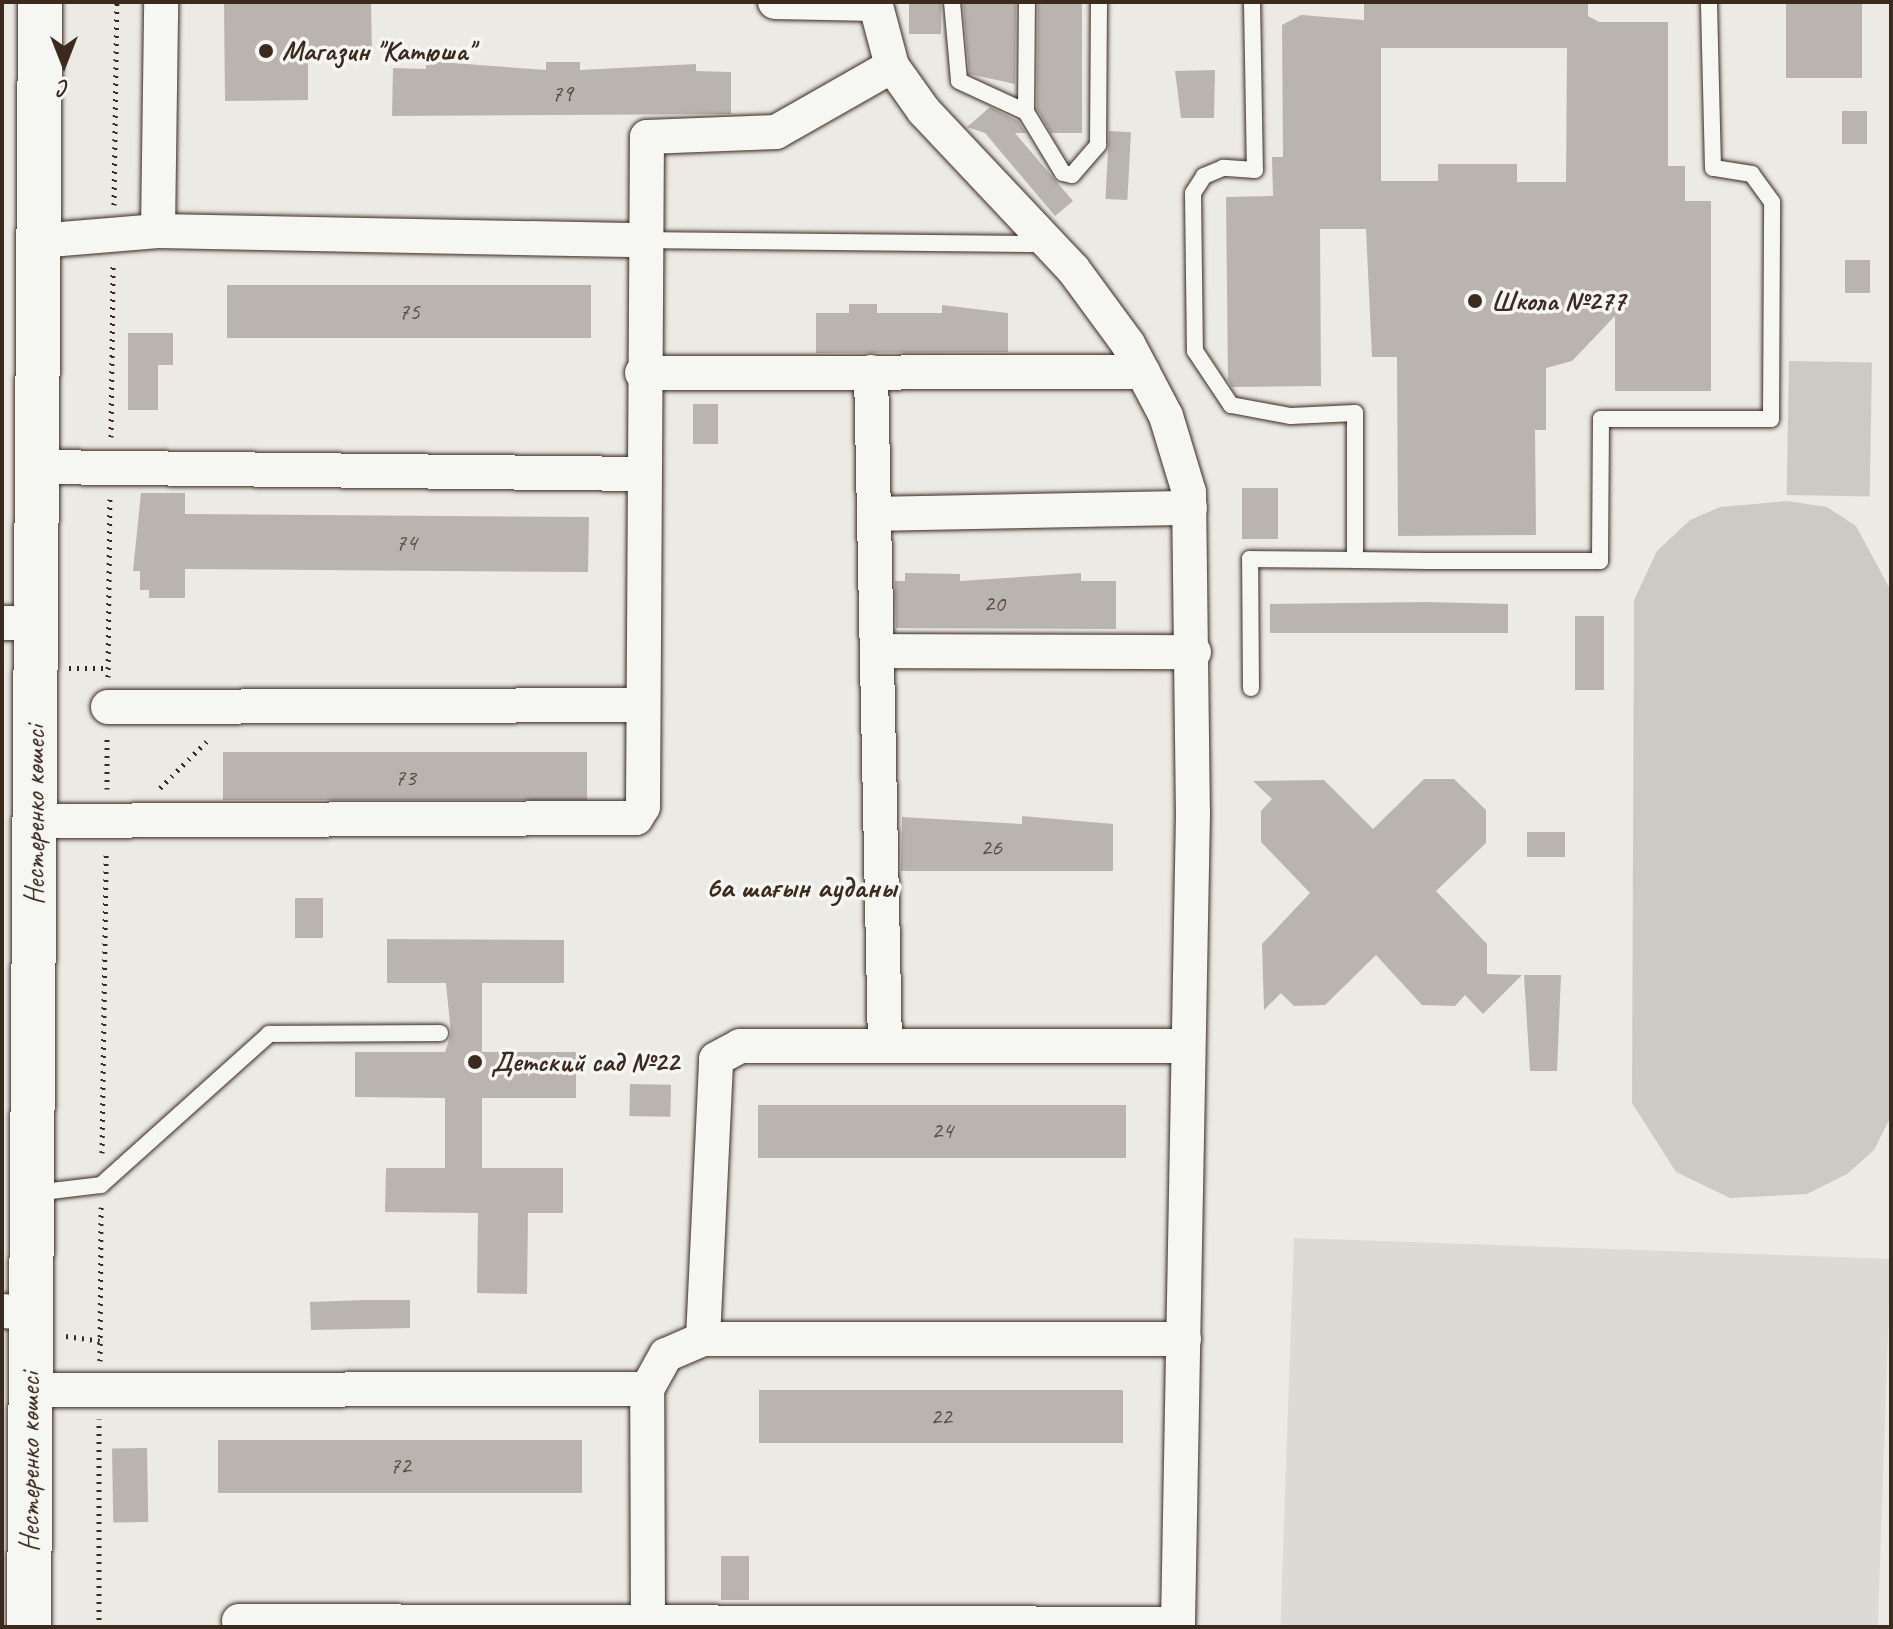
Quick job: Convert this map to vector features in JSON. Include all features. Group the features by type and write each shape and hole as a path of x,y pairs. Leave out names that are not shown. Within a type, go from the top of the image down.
{"main road":[{"name":"Нестеренко көшесі","path":"29,1627 31,1390 17,1312 32,1193 35,821 19,623 37,467 40,2"}],"street":[{"path":"158,231 161,2"},
{"path":"239,1621 1178,1626 1184,1339 1185,1046 1194,652 1190,508 1166,416 1143,372 1073,269 1046,244 892,66 875,3 775,2"},
{"path":"35,821 617,823 643,807 642,373 647,137 776,132 892,66"},
{"path":"38,241 113,238 158,231 644,240"},
{"path":"871,372 885,1046"},
{"path":"642,373 1143,372"},
{"path":"37,467 642,474"},
{"path":"874,514 1190,508"},
{"path":"877,651 1194,652"},
{"path":"108,707 641,705"},
{"path":"703,1339 716,1059 740,1046 1185,1046"},
{"path":"648,1625 647,1389 666,1355 703,1339 1184,1339"},
{"path":"31,1390 647,1389"}],"lane":[{"path":"952,2 959,81 1026,112"},
{"path":"1027,2 1026,112 1063,173 1082,171 1098,145 1099,2"},
{"path":"1252,2 1255,170 1223,168 1204,176 1193,193 1195,351 1231,405 1291,416 1355,413 1355,560"},
{"path":"1251,688 1250,559 1600,561 1601,419 1771,419 1772,202 1752,174 1713,168 1709,2"},
{"path":"644,240 1046,244"},
{"path":"32,1193 101,1185 269,1034 440,1033"}],"path":[{"path":"99,1627 101,1185 116,822 108,707 117,2"},
{"path":"116,822 241,707"}],"shaded area":[{"path":"1789,361 1872,362 1870,496 1787,495"},
{"path":"1787,501 1827,507 1856,526 1891,591 1891,1116 1874,1150 1847,1174 1807,1194 1730,1198 1676,1172 1632,1103 1634,600 1657,551 1690,520 1720,507"},
{"path":"1294,1238 1891,1259 1878,1627 1280,1627"}],"building":[{"name":"Магазин \"Катюша\"","path":"224,2 371,2 372,59 308,59 308,100 225,101"},
{"path":"909,2 941,2 941,34 909,34"},
{"path":"963,2 1016,2 1015,84 969,74"},
{"path":"1038,2 1082,2 1082,133 1051,133 1037,109"},
{"name":"Школа №277","path":"1364,2 1588,2 1588,16 1599,22 1668,22 1668,166 1685,166 1685,201 1711,201 1711,391 1615,391 1615,316 1572,361 1546,368 1546,430 1535,430 1536,535 1398,536 1397,357 1372,357 1366,229 1320,229 1321,386 1232,387 1228,380 1226,197 1273,196 1272,157 1283,157 1282,25 1301,15 1364,20","holes":["1381,48 1567,48 1566,182 1517,182 1517,164 1438,164 1438,181 1381,181"]},
{"path":"1786,2 1862,2 1862,78 1786,78"},
{"path":"426,61 546,70 546,62 580,62 580,70 696,64 696,71 731,72 731,114 392,116 393,68 426,69"},
{"path":"1215,70 1214,118 1181,118 1175,71"},
{"path":"990,107 1018,121 1026,133 1015,133 1073,201 1055,216 985,133 967,127"},
{"path":"1842,111 1867,111 1867,144 1842,144"},
{"path":"1109,131 1131,132 1127,200 1105,199"},
{"path":"1845,260 1870,260 1870,293 1845,293"},
{"path":"227,285 591,285 591,338 227,338"},
{"path":"849,304 877,304 877,313 942,313 942,305 1008,313 1008,352 816,353 816,313 849,313"},
{"path":"128,333 173,333 173,365 158,365 158,410 128,410"},
{"path":"693,404 718,404 718,444 693,444"},
{"path":"1242,488 1278,488 1278,539 1242,539"},
{"path":"141,493 185,493 185,514 589,517 588,572 185,569 185,598 149,598 149,590 140,590 140,571 133,571"},
{"path":"905,573 960,574 960,581 1081,573 1081,581 1116,581 1116,629 896,628 895,581 905,581"},
{"path":"1270,604 1508,604 1508,633 1270,633"},
{"path":"1575,616 1604,616 1604,690 1575,690"},
{"path":"223,752 587,752 587,800 223,800"},
{"path":"1424,779 1454,779 1486,810 1486,843 1436,891 1487,944 1487,974 1522,975 1483,1014 1465,995 1455,1006 1422,1005 1376,955 1325,1005 1294,1006 1281,993 1264,1010 1262,944 1310,893 1261,842 1261,811 1272,799 1253,781 1324,780 1373,829"},
{"path":"1022,816 1113,824 1113,871 901,871 902,817 1022,824"},
{"path":"1527,832 1565,832 1565,857 1527,857"},
{"path":"295,898 323,898 323,938 295,938"},
{"path":"387,939 564,940 564,983 482,983 482,1052 576,1052 576,1098 482,1098 482,1168 563,1168 563,1213 528,1213 527,1294 477,1293 478,1213 385,1212 386,1168 445,1168 445,1098 355,1097 355,1052 445,1052 451,1034 446,983 387,983"},
{"path":"1524,975 1561,975 1557,1071 1530,1071"},
{"path":"630,1084 671,1085 670,1117 629,1116"},
{"path":"758,1105 1126,1105 1126,1158 758,1158"},
{"path":"410,1300 410,1328 311,1330 310,1302"},
{"path":"759,1390 1123,1390 1123,1443 759,1443"},
{"path":"218,1440 582,1440 582,1493 218,1493"},
{"path":"147,1448 148,1522 113,1523 112,1449"},
{"path":"721,1556 749,1556 749,1600 721,1600"}],"place":[{"name":"Магазин \"Катюша\"","path":"266,51"},
{"name":"Школа №277","path":"1475,301"},
{"name":"Детский сад №22","path":"475,1062"}],"district":[{"name":"6а шағын ауданы","path":"801,887"}]}
